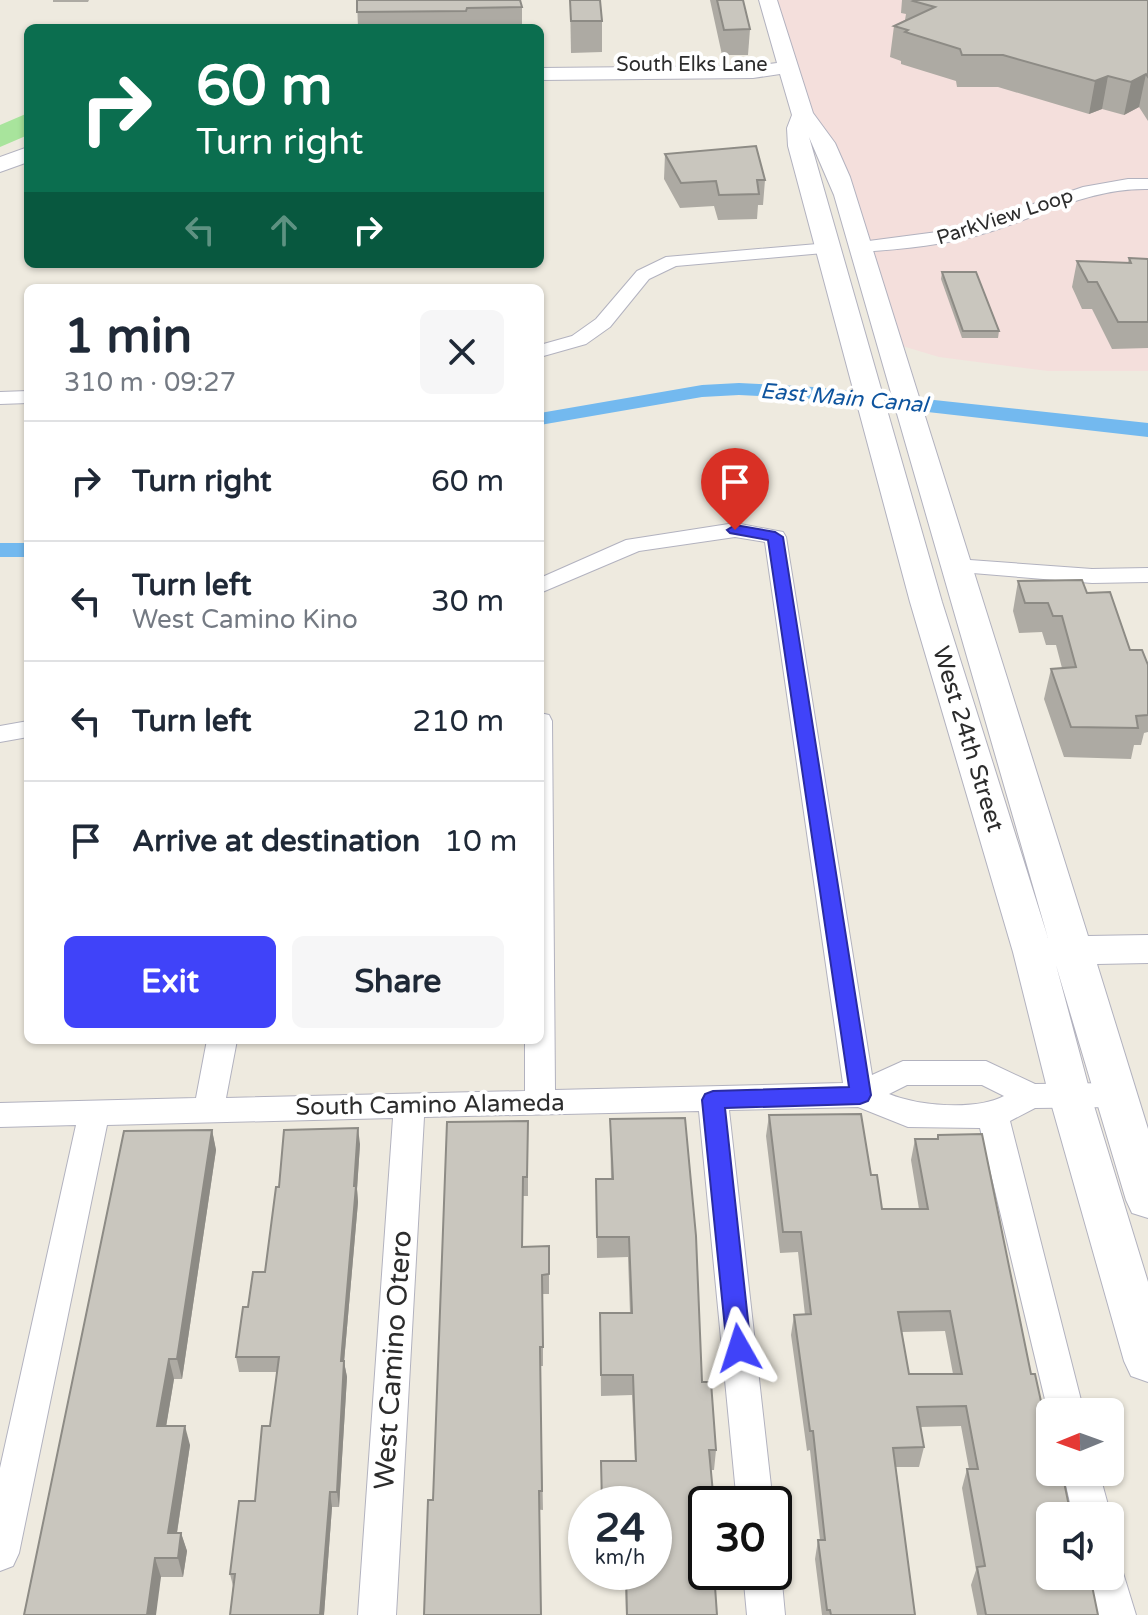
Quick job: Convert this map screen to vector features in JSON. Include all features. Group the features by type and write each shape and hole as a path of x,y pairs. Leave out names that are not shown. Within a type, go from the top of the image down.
{"main road":[{"name":"West 24th Street","path":"768,0 803,115 817,129 826,145 861,247 956,566 1052,951 1051,1096 1148,1361"},
{"name":"South Elks Lane","path":"544,65 788,67"},
{"name":"South Elks Lane","path":"544,74 753,72 788,67"},
{"name":"West 24th Street","path":"803,115 798,128 799,146 926,602 1052,951 1116,1095 1148,1200"},
{"path":"0,165 24,156"},
{"path":"829,248 861,247"},
{"path":"892,475 910,494 929,553 937,561 956,566"},
{"path":"1052,951 1148,949"}],"street":[{"name":"ParkView Loop","path":"861,247 933,242 994,225 1085,190 1129,182 1148,184"},
{"path":"544,350 579,340 603,323 643,275 672,261 829,248"},
{"path":"0,398 24,397"},
{"path":"544,584 634,545 735,530 775,537 860,1095"},
{"path":"956,566 1092,576 1148,575"},
{"path":"0,734 24,730"},
{"path":"209,1108 221,1044"},
{"path":"540,1044 540,1103"},
{"name":"South Camino Alameda","path":"860,1095 903,1073 986,1073 1051,1096"},
{"name":"South Camino Alameda","path":"0,1115 860,1095 908,1115 993,1116 1051,1096 1116,1095"},
{"path":"713,1100 753,1486"},
{"name":"West Camino Otero","path":"377,1615 409,1105"},
{"path":"0,1553 94,1112"},
{"path":"993,1116 1063,1398"},
{"path":"764,1590 766,1615"},
{"path":"1111,1590 1117,1615"}],"shaded area":[{"path":"769,0 1148,0 1148,371 1048,371 939,357 889,342"}],"green space":[{"path":"24,115 24,137 0,147 0,125"}],"building":[{"path":"357,0 520,0 522,7 357,12"},
{"path":"570,0 600,0 602,21 571,21"},
{"path":"717,0 743,0 750,29 724,30"},
{"path":"915,0 1148,0 1148,77 1146,74 1131,82 1108,76 1095,81 1003,55 962,55 960,49 894,26 935,7"},
{"path":"756,146 765,180 757,180 759,194 719,195 716,181 681,183 665,154"},
{"path":"1129,258 1148,259 1148,322 1118,322 1097,282 1088,282 1077,261 1131,263"},
{"path":"942,272 976,272 999,331 963,331"},
{"path":"1082,580 1087,593 1110,592 1130,650 1142,650 1148,665 1148,715 1136,716 1138,728 1071,727 1051,669 1076,667 1062,616 1053,616 1048,603 1025,603 1018,581"},
{"path":"861,1114 871,1175 877,1175 882,1209 928,1209 915,1139 982,1134 1031,1374 1035,1374 1040,1398 1036,1398 1036,1486 1065,1486 1068,1502 1036,1502 1036,1590 1093,1590 1098,1615 986,1615 977,1567 985,1566 967,1469 978,1469 966,1406 917,1407 924,1447 893,1448 915,1615 831,1615 827,1610 818,1540 825,1540 813,1431 810,1431 794,1315 811,1314 801,1232 783,1232 769,1115","holes":["950,1311 962,1374 909,1374 898,1312"]},
{"path":"685,1118 696,1236 702,1382 711,1382 716,1450 709,1450 712,1486 688,1486 688,1590 715,1590 717,1615 627,1615 626,1590 672,1590 672,1486 602,1486 601,1461 636,1461 633,1375 601,1375 600,1313 632,1313 629,1237 597,1237 596,1179 613,1179 610,1119"},
{"path":"528,1121 522,1247 549,1246 549,1274 542,1275 543,1347 540,1347 541,1615 424,1615 428,1500 433,1500 447,1122"},
{"path":"358,1128 341,1361 344,1361 337,1492 330,1492 320,1615 230,1615 235,1574 230,1574 239,1501 255,1501 262,1426 270,1426 279,1357 236,1357 243,1307 248,1307 253,1272 265,1272 276,1187 279,1187 284,1130"},
{"path":"212,1130 177,1359 169,1359 157,1426 185,1426 168,1533 181,1533 178,1558 155,1558 147,1615 24,1615 124,1131"}],"waterway":[{"name":"East Main Canal","path":"544,418 702,391 739,389 813,393 1148,430"},
{"name":"East Main Canal","path":"0,550 24,550"}],"route":[{"path":"735,530 775,537 860,1095 713,1100 739,1348"}]}
